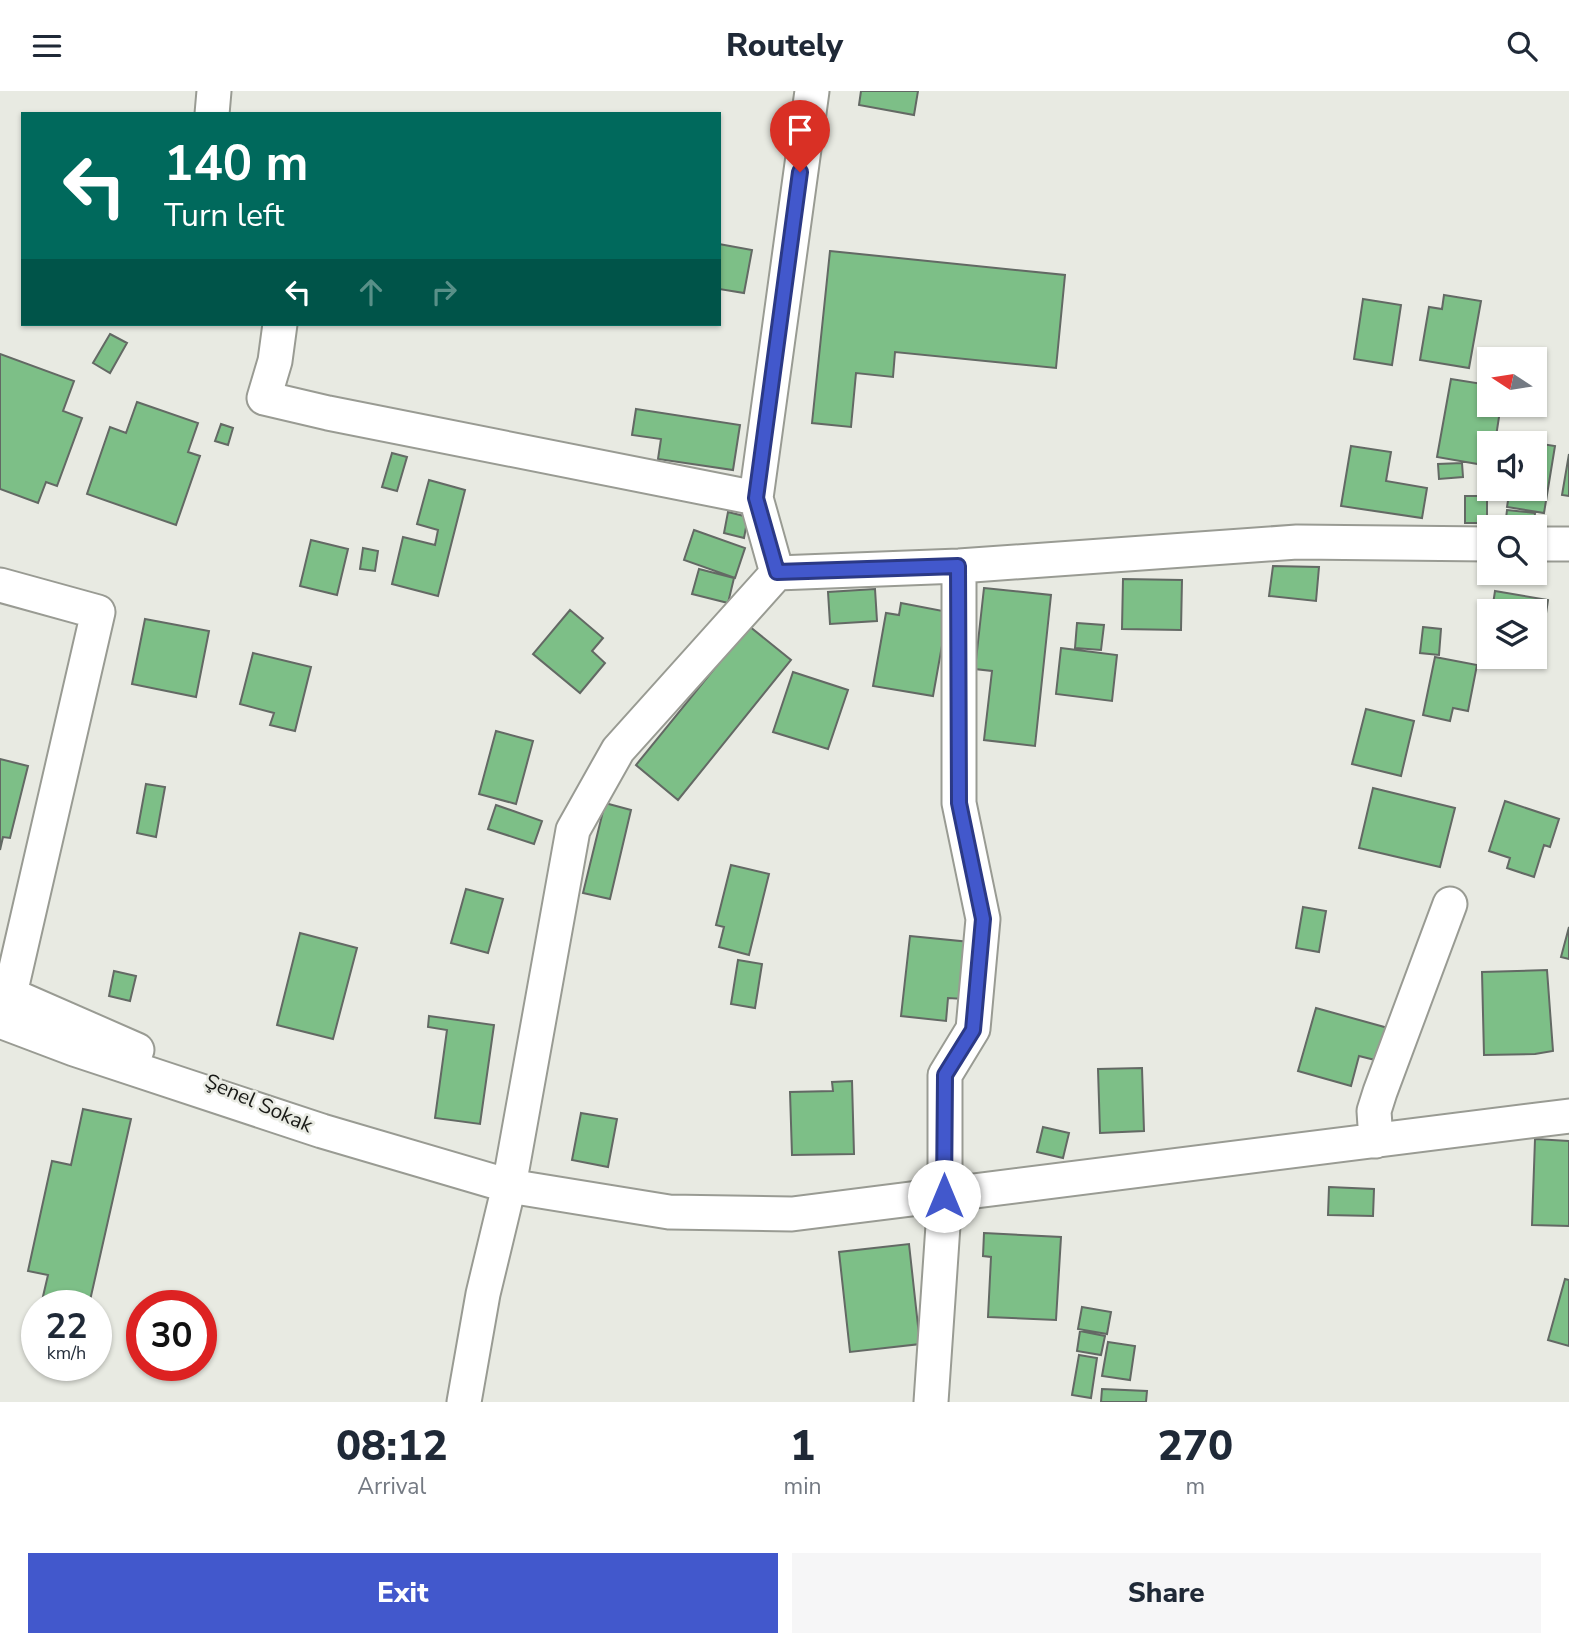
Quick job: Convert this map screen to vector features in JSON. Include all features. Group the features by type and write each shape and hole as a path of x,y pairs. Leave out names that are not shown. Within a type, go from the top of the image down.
{"street":[{"path":"212,112 214,91"},
{"path":"777,572 756,498 811,91"},
{"path":"280,326 275,361 264,398 342,416 756,498"},
{"path":"464,1402 483,1294 509,1186 573,830 618,750 777,572 958,566 1297,542 1477,544"},
{"path":"1547,544 1569,544"},
{"path":"931,1402 944,1196 945,1075 973,1030 983,919 959,803 958,566"},
{"path":"0,585 98,612 3,1002"},
{"path":"1376,1141 1374,1111 1450,904"},
{"name":"Şenel Sokak","path":"3,1002 74,1049 322,1131 509,1186 669,1212 792,1214 1569,1116"}],"building":[{"path":"861,91 918,91 914,115 859,105"},
{"path":"721,244 752,250 744,293 721,289"},
{"path":"830,251 1065,275 1056,368 895,352 893,377 856,373 851,427 812,423"},
{"path":"1444,295 1481,301 1469,368 1420,360 1429,307 1442,309"},
{"path":"1363,299 1401,305 1392,365 1354,359"},
{"path":"110,334 127,343 110,373 93,363"},
{"path":"0,354 74,381 63,411 82,418 57,486 46,482 38,503 0,489"},
{"path":"1451,379 1477,383 1477,417 1499,417 1497,431 1477,431 1477,464 1437,457"},
{"path":"137,402 198,423 188,452 200,456 176,525 87,494 110,427 126,433"},
{"path":"636,409 740,425 733,470 658,459 661,439 632,435"},
{"path":"221,424 233,428 228,445 215,441"},
{"path":"1547,445 1555,446 1547,495"},
{"path":"1351,446 1391,452 1386,481 1427,488 1422,518 1341,506"},
{"path":"392,453 407,457 397,491 382,487"},
{"path":"1569,454 1569,496 1562,495"},
{"path":"1462,463 1463,477 1439,479 1438,464"},
{"path":"429,480 465,490 438,596 392,584 403,537 435,545 438,530 417,524"},
{"path":"1465,496 1477,496 1477,501 1487,501 1487,515 1477,515 1477,523 1465,523"},
{"path":"1508,501 1546,501 1544,513 1507,507"},
{"path":"1507,510 1535,513 1535,515 1506,515"},
{"path":"728,512 748,517 744,538 724,533"},
{"path":"694,530 745,548 735,578 684,560"},
{"path":"311,540 348,549 337,595 300,586"},
{"path":"363,548 378,551 375,571 360,569"},
{"path":"1273,566 1319,567 1316,601 1269,596"},
{"path":"699,569 734,578 728,603 692,594"},
{"path":"1123,579 1182,580 1181,630 1122,629"},
{"path":"984,588 1051,595 1035,746 984,740 992,671 975,669"},
{"path":"875,589 877,621 830,624 828,592"},
{"path":"1495,591 1542,599 1494,599"},
{"path":"901,603 948,612 933,696 873,686 886,613 899,615"},
{"path":"570,610 603,638 592,651 605,663 580,693 533,654"},
{"path":"145,619 209,631 196,697 132,684"},
{"path":"1077,623 1104,625 1101,650 1075,648"},
{"path":"749,626 791,660 678,800 636,765"},
{"path":"1423,627 1441,629 1439,655 1420,653"},
{"path":"1061,648 1117,655 1112,701 1056,694"},
{"path":"253,653 311,667 295,731 270,725 274,713 240,704"},
{"path":"1435,657 1477,665 1468,711 1453,708 1450,721 1423,715"},
{"path":"793,672 848,690 828,749 773,732"},
{"path":"1366,709 1414,721 1401,776 1352,764"},
{"path":"496,731 533,741 516,804 479,794"},
{"path":"0,759 28,766 10,838 3,837 0,850"},
{"path":"146,784 165,787 156,837 137,833"},
{"path":"1373,788 1455,808 1440,867 1359,848"},
{"path":"1505,801 1559,819 1550,847 1544,845 1534,877 1507,868 1510,858 1489,851"},
{"path":"605,803 631,810 610,899 583,893"},
{"path":"496,805 542,821 534,844 488,829"},
{"path":"731,865 769,874 749,955 719,947 724,927 716,925"},
{"path":"466,889 503,899 488,953 451,943"},
{"path":"1303,907 1326,911 1319,952 1296,948"},
{"path":"1569,927 1569,959 1561,957"},
{"path":"300,933 357,948 333,1039 277,1025"},
{"path":"910,936 970,942 964,999 948,998 946,1021 901,1016"},
{"path":"738,960 762,964 755,1008 731,1004"},
{"path":"1547,970 1553,1051 1484,1055 1482,972"},
{"path":"114,971 136,976 130,1001 109,996"},
{"path":"1316,1008 1388,1028 1379,1061 1359,1056 1351,1086 1298,1071"},
{"path":"429,1016 494,1025 480,1124 435,1118 447,1030 428,1027"},
{"path":"1142,1068 1144,1131 1100,1133 1098,1069"},
{"path":"852,1081 854,1154 792,1155 790,1092 833,1091 832,1082"},
{"path":"83,1109 131,1119 92,1290 44,1290 48,1275 28,1271 52,1161 71,1165"},
{"path":"581,1113 617,1119 608,1167 572,1160"},
{"path":"1043,1127 1069,1133 1063,1158 1037,1152"},
{"path":"1535,1139 1569,1141 1569,1226 1532,1225"},
{"path":"1329,1187 1374,1189 1373,1216 1328,1215"},
{"path":"984,1233 1061,1237 1056,1320 988,1317 991,1257 983,1256"},
{"path":"909,1244 920,1344 850,1352 839,1252"},
{"path":"1565,1279 1569,1280 1569,1346 1548,1340"},
{"path":"1082,1307 1111,1312 1107,1334 1078,1329"},
{"path":"1080,1331 1105,1336 1101,1355 1077,1351"},
{"path":"1108,1342 1135,1346 1130,1380 1102,1376"},
{"path":"1079,1355 1097,1358 1091,1398 1072,1395"},
{"path":"1102,1389 1147,1391 1146,1402 1101,1402"}],"route":[{"path":"800,172 756,498 777,572 958,566 959,803 983,919 973,1030 945,1075 944,1196"}]}
